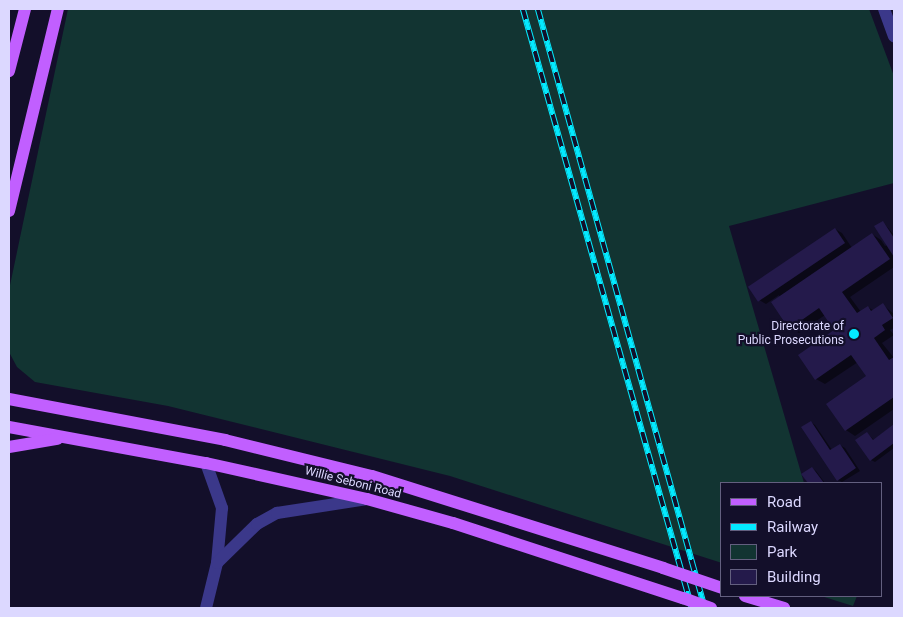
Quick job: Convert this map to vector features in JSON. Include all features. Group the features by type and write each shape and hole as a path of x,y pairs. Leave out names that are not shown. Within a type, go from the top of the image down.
{"main road":[{"path":"9,71 25,9"},
{"path":"9,211 58,9"},
{"path":"9,389 21,397 67,411"},
{"name":"Willie Seboni Road","path":"9,399 225,440 372,476 720,587"},
{"name":"Willie Seboni Road","path":"9,426 64,438 206,462 367,499 454,523 711,608"},
{"path":"9,447 64,438"},
{"path":"748,597 784,608"}],"street":[{"path":"884,9 894,36"},
{"path":"206,462 222,508 217,563 206,608"},
{"path":"217,563 257,524 277,513 367,499"}],"green space":[{"path":"68,9 869,9 894,76 894,183 729,226 804,482 720,482 720,562 450,476 168,406 35,382 17,367 9,352 9,290"},
{"path":"824,597 857,597 853,606"}],"building":[{"path":"883,221 894,238 894,257 874,226"},
{"path":"835,228 845,243 758,302 748,287"},
{"name":"Directorate of Public Prosecutions","path":"872,233 890,259 842,292 857,313 868,306 871,311 883,303 893,318 882,325 885,330 874,338 889,360 894,357 894,397 845,431 826,404 866,376 851,355 815,380 798,355 834,330 819,308 789,329 771,302"},
{"path":"811,421 830,450 840,444 856,468 837,481 801,427"},
{"path":"894,424 894,443 870,461 855,440 867,432 873,440"},
{"path":"812,467 823,482 807,482 801,474"}],"railway":[{"path":"523,9 692,608"},
{"path":"538,9 705,608"}],"place":[{"name":"Directorate of Public Prosecutions","path":"854,334"}]}
